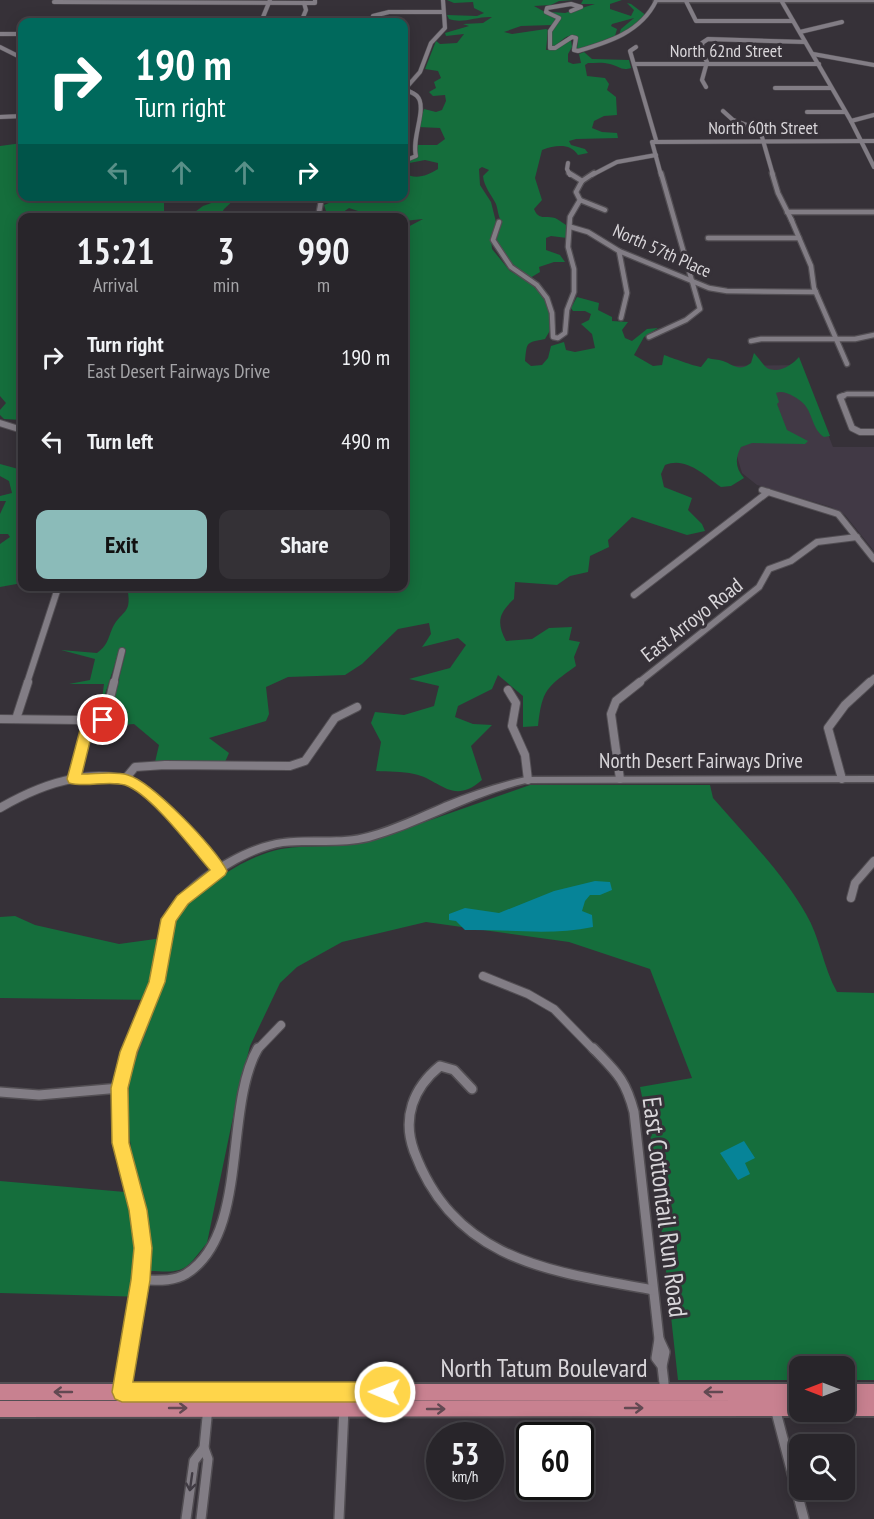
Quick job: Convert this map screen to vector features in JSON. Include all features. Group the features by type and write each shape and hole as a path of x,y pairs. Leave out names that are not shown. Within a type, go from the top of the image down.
{"main road":[{"name":"North Tatum Boulevard","path":"0,1392 122,1392 209,1401 344,1409 666,1400 789,1392"},
{"name":"North Tatum Boulevard","path":"0,1409 119,1409 345,1392 666,1400 789,1408"},
{"path":"855,1392 874,1392"},
{"path":"855,1408 874,1408"}],"street":[{"path":"54,2 99,4 270,1 315,3 315,0"},
{"path":"408,85 424,66 431,44 445,28 443,0"},
{"path":"686,0 696,21 793,21"},
{"path":"781,0 819,64 874,167"},
{"path":"263,18 270,1"},
{"path":"571,11 581,7 571,3 549,7 546,10 559,18 550,31 551,48 570,37 576,38 574,50 578,51 619,36 647,18 656,1 874,1"},
{"path":"303,18 306,10 304,3"},
{"path":"85,6 99,4"},
{"path":"372,18 383,12 443,12"},
{"path":"800,32 842,22"},
{"path":"0,34 18,34"},
{"path":"706,87 702,80 709,64 701,49 702,43 708,39 806,42"},
{"path":"0,47 18,56"},
{"path":"636,47 630,51 656,155 700,306 698,312 649,337"},
{"path":"813,54 874,66"},
{"name":"North 62nd Street","path":"634,64 819,64"},
{"path":"775,88 831,88"},
{"path":"408,91 417,96 422,106 413,145 416,156 408,159"},
{"path":"723,111 733,120 758,128 778,193 811,266 816,292 847,364"},
{"path":"807,112 845,112"},
{"path":"850,121 874,115"},
{"path":"0,117 18,116"},
{"name":"North 60th Street","path":"654,141 874,141"},
{"path":"605,210 580,200 576,192 582,181 598,169 619,161 656,155"},
{"path":"568,163 567,169 570,175 582,181"},
{"path":"499,222 493,240 496,246 513,270 533,281 549,300 555,325 553,335 558,338 564,333 567,310 574,292 574,269 568,247 572,227 570,217 580,200"},
{"path":"787,212 874,212"},
{"name":"North 57th Place","path":"572,227 588,232 619,251 693,281 727,291 816,292"},
{"path":"708,238 799,238"},
{"path":"619,251 625,276 628,306 621,318"},
{"path":"751,341 761,339 855,339 874,334"},
{"path":"874,394 847,394 840,397 852,428 860,432 874,432"},
{"path":"0,423 18,428"},
{"path":"634,595 765,491 838,514 874,559"},
{"name":"East Arroyo Road","path":"620,779 611,714 616,701 759,587 769,569 791,561 817,542 857,537"},
{"path":"16,719 57,591"},
{"path":"86,730 98,725 105,716 122,651"},
{"path":"842,779 828,728 845,705 874,678"},
{"path":"508,690 516,703 513,730 525,755 528,780"},
{"path":"125,779 135,768 165,765 290,766 305,761 335,718 357,707"},
{"path":"0,719 79,720 86,725 74,779"},
{"path":"0,808 43,785 74,779 125,779 142,788 162,805 220,871"},
{"name":"North Desert Fairways Drive","path":"119,1409 141,1280 143,1248 142,1227 120,1143 120,1088 128,1052 157,982 168,919 182,900 220,871 264,846 290,841 365,838 486,791 528,780 874,779"},
{"path":"851,898 855,883 874,861"},
{"name":"East Cottontail Run Road","path":"483,976 517,989 554,1009 596,1048 628,1089 634,1112 659,1339 656,1358 662,1366 666,1400"},
{"path":"141,1280 166,1279 184,1275 193,1270 210,1252 220,1230 226,1206 242,1102 251,1061 270,1033 281,1025"},
{"path":"472,1089 454,1070 440,1066 431,1073 412,1100 407,1124 418,1164 435,1192 455,1217 474,1236 529,1261 653,1290"},
{"path":"0,1092 39,1095 120,1088"},
{"path":"339,1519 345,1392"},
{"path":"771,1392 804,1519"},
{"path":"201,1519 208,1459 204,1448 209,1401"},
{"path":"186,1519 194,1461 204,1448"}],"shaded area":[{"path":"801,365 833,447 874,447 874,551 845,515 831,507 757,485 742,473 710,366"}],"green space":[{"path":"447,0 573,0 534,6 556,18 552,25 521,26 504,32 512,34 546,29 548,30 546,50 555,50 571,40 572,47 568,54 568,62 581,63 579,54 584,52 592,59 629,60 631,68 622,69 602,63 585,65 587,76 605,78 609,84 607,90 616,97 617,115 604,116 594,121 592,128 602,132 617,133 618,138 569,141 571,145 585,149 588,153 578,155 571,148 562,146 542,150 535,178 542,200 534,209 540,216 555,218 568,226 567,238 551,236 546,238 546,250 560,255 565,262 554,262 539,267 540,272 530,278 505,258 497,242 502,223 483,176 489,170 482,167 479,169 480,185 491,202 496,222 491,239 492,249 510,271 531,282 548,304 552,327 545,339 529,344 525,361 531,366 542,365 548,358 551,346 564,342 566,350 575,352 595,348 592,334 581,324 589,320 591,314 585,311 573,311 571,308 577,297 599,303 598,310 612,317 612,321 628,322 622,330 625,338 632,341 647,329 658,328 644,337 634,355 653,366 662,365 664,355 701,367 708,358 743,367 751,363 754,353 767,368 776,370 789,366 799,357 830,436 824,437 820,434 807,408 795,397 787,393 776,393 779,402 777,404 787,430 808,441 805,444 752,443 741,447 737,463 744,478 731,486 721,487 695,468 687,465 673,463 665,465 661,474 664,487 692,498 688,510 702,524 705,531 687,535 632,517 608,540 609,547 590,556 588,572 570,576 557,585 515,582 514,599 502,613 500,623 506,641 532,639 549,628 572,627 569,640 580,642 574,657 576,666 552,684 544,696 538,726 523,727 523,696 498,675 492,689 458,706 455,717 473,724 492,725 471,746 482,780 472,787 454,791 414,774 376,771 381,742 371,723 375,712 404,715 434,706 439,686 409,679 450,668 466,645 458,638 422,647 431,634 429,623 398,629 362,664 345,675 288,677 266,687 269,714 266,721 209,738 229,753 225,762 155,762 159,745 134,724 110,726 115,715 113,703 126,651 119,652 101,706 104,684 69,684 90,680 95,659 61,650 97,653 103,648 115,623 127,608 127,591 408,591 408,301 410,296 408,295 408,227 423,219 408,221 408,213 361,213 349,208 342,213 327,213 324,205 334,201 408,201 408,174 421,176 438,169 438,163 425,160 408,163 418,156 415,145 437,145 445,139 440,128 418,127 424,109 436,112 442,110 446,101 445,95 433,96 429,92 436,88 434,82 441,78 438,71 425,69 436,41 440,44 457,43 464,34 446,36 445,33 469,26 463,24 483,23 492,17 460,21 449,19 447,15 477,16 484,13 474,8 473,2 454,3"},
{"path":"583,0 622,0 610,4 610,9 631,16 634,10 627,3 647,16 619,35 621,29 634,18 612,24 611,26 617,29 615,36 579,50 577,49 578,38 574,36 567,37 552,47 552,31 561,19 551,12 565,13 595,4 581,4"},
{"path":"18,144 18,201 166,201 164,202 165,213 18,213 18,420 4,419 0,415 0,410 6,403 0,396 0,146"},
{"path":"217,201 233,201 222,213 193,213 203,206"},
{"path":"0,464 18,469 18,584 0,587 0,544 10,537 8,534 0,534 0,514 6,501 0,501 0,496 12,493 9,481 0,476"},
{"path":"530,785 710,785 713,798 774,869 806,914 837,992 874,993 874,1380 855,1380 855,1356 789,1356 789,1380 678,1380 652,1144 640,1087 692,1078 650,969 569,942 426,922 342,942 297,967 280,983 250,1046 207,1243 189,1264 179,1270 151,1271 147,1297 0,1293 0,1181 125,1192 140,1188 129,1136 128,1100 133,1064 157,1000 0,998 0,917 15,916 35,925 119,944 170,937 179,915 193,899 228,871 255,857 281,849 368,842"}],"water":[{"path":"595,881 610,882 612,890 600,895 590,895 585,901 582,911 592,915 593,927 545,932 465,930 456,921 449,920 449,914 465,908 499,913 554,891"},
{"path":"744,1141 755,1158 745,1163 750,1174 738,1180 720,1153"}],"route":[{"path":"103,720 86,730 74,779 125,779 142,788 162,805 220,871 182,900 168,919 157,982 128,1052 120,1088 120,1143 142,1227 143,1248 141,1280 122,1392 385,1392"}]}
